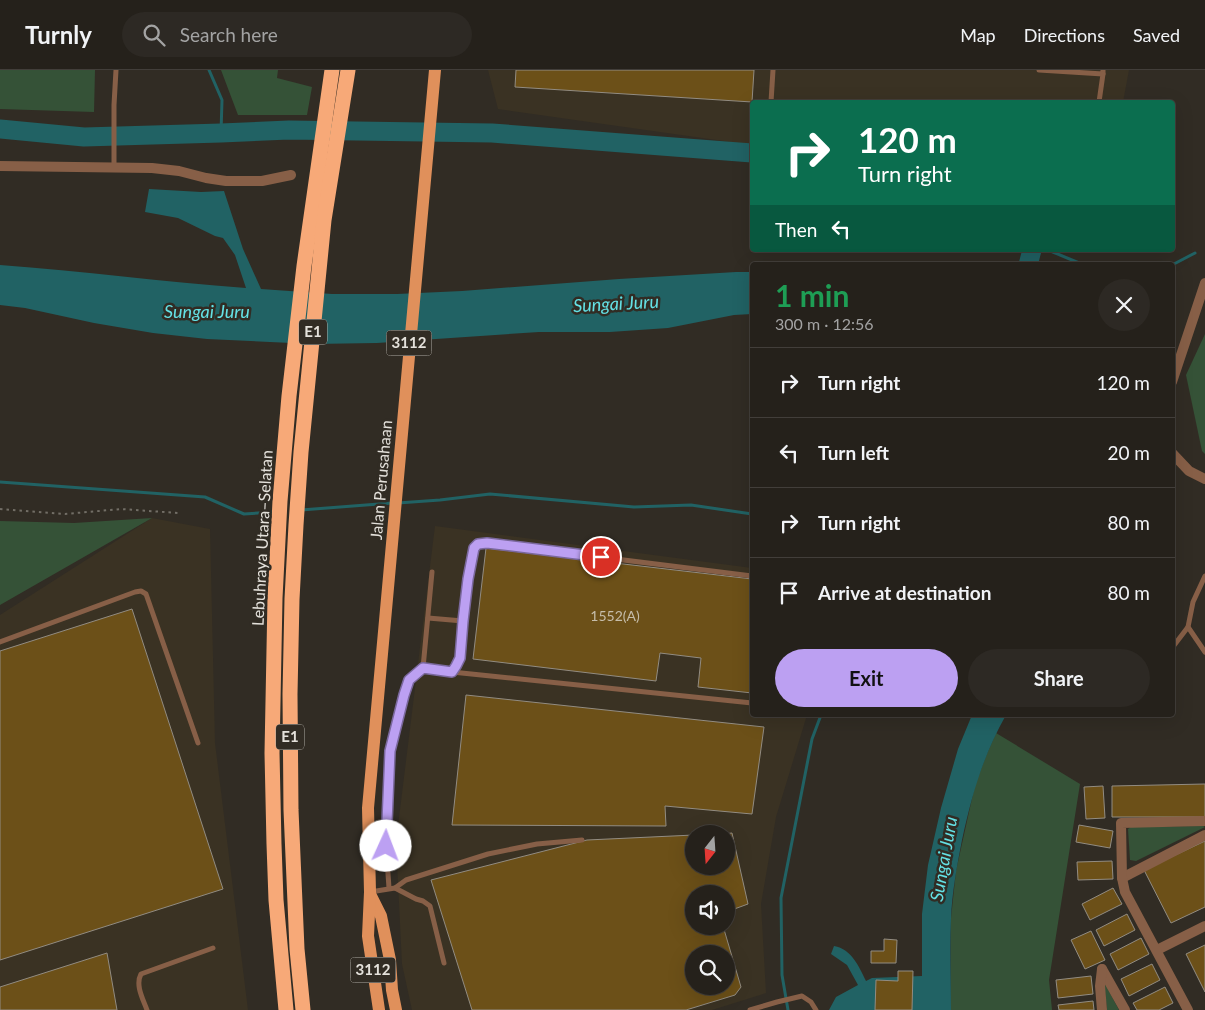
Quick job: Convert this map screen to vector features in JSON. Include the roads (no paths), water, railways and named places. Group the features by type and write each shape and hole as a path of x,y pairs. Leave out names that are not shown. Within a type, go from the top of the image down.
{"highway":[{"name":"Lebuhraya Utara–Selatan","path":"286,1010 275,882 272,796 275,598 280,502 289,396 304,266 332,70"},
{"name":"Lebuhraya Utara–Selatan","path":"303,1010 297,949 291,810 290,694 292,599 297,503 324,220 348,70"}],"main road":[{"name":"Jalan Perusahaan","path":"379,1010 368,936 370,892 368,808 435,70"},
{"name":"Jalan Perusahaan","path":"370,892 381,916 389,955 396,1010"}],"street":[{"path":"0,166 152,168 180,171 226,181 262,181 291,175"},
{"path":"1175,373 1205,283"},
{"path":"1175,456 1189,472 1205,479"},
{"path":"1188,1010 1125,892 1122,878 1121,823 1205,821"},
{"path":"1122,878 1205,835"},
{"path":"1156,950 1205,926"},
{"path":"1102,1010 1100,986 1102,969 1125,1010"}],"lane":[{"path":"114,166 116,70"},
{"path":"771,100 773,70"},
{"path":"1039,70 1103,72 1098,100"},
{"path":"452,672 460,658 468,579 474,548 478,544 487,543 750,576"},
{"path":"392,888 386,846 390,751 409,680 423,668 432,572"},
{"path":"1175,644 1188,627 1193,602 1205,576"},
{"path":"0,641 141,591 146,594 198,743"},
{"path":"428,618 463,621"},
{"path":"1188,627 1205,652"},
{"path":"423,668 750,703"},
{"path":"370,892 392,888 406,880 488,854 537,844 582,840"},
{"path":"392,888 423,901 430,906 444,963"},
{"path":"147,1010 138,984 138,978 141,974 213,948"},
{"path":"750,1010 802,996 811,1002 816,1010"}],"water":[{"name":"Sungai Juru","path":"149,189 201,192 224,191 243,249 261,289 332,294 397,294 750,272 750,314 734,315 668,328 610,332 539,332 377,343 313,344 207,339 153,333 25,308 0,305 0,265 246,288 235,255 223,238 178,218 145,212"},
{"name":"Sungai Juru","path":"971,717 1005,717 979,776 960,850 952,909 951,1010 829,1010 836,997 858,985 847,965 831,954 834,946 846,951 850,955 858,965 866,981 872,978 922,976 922,914 928,865 941,808 958,749"}],"waterway":[{"path":"209,70 222,100 221,133"},
{"path":"0,129 84,137 289,130 492,133 750,153"},
{"path":"1029,262 1031,252"},
{"path":"1053,252 1077,262"},
{"path":"1175,263 1195,253"},
{"path":"0,482 205,497 244,514 275,512"},
{"path":"398,503 490,494 634,507 691,505 750,514"},
{"path":"301,510 392,503"},
{"path":"788,1010 782,975 781,898 812,739 820,717"}]}
